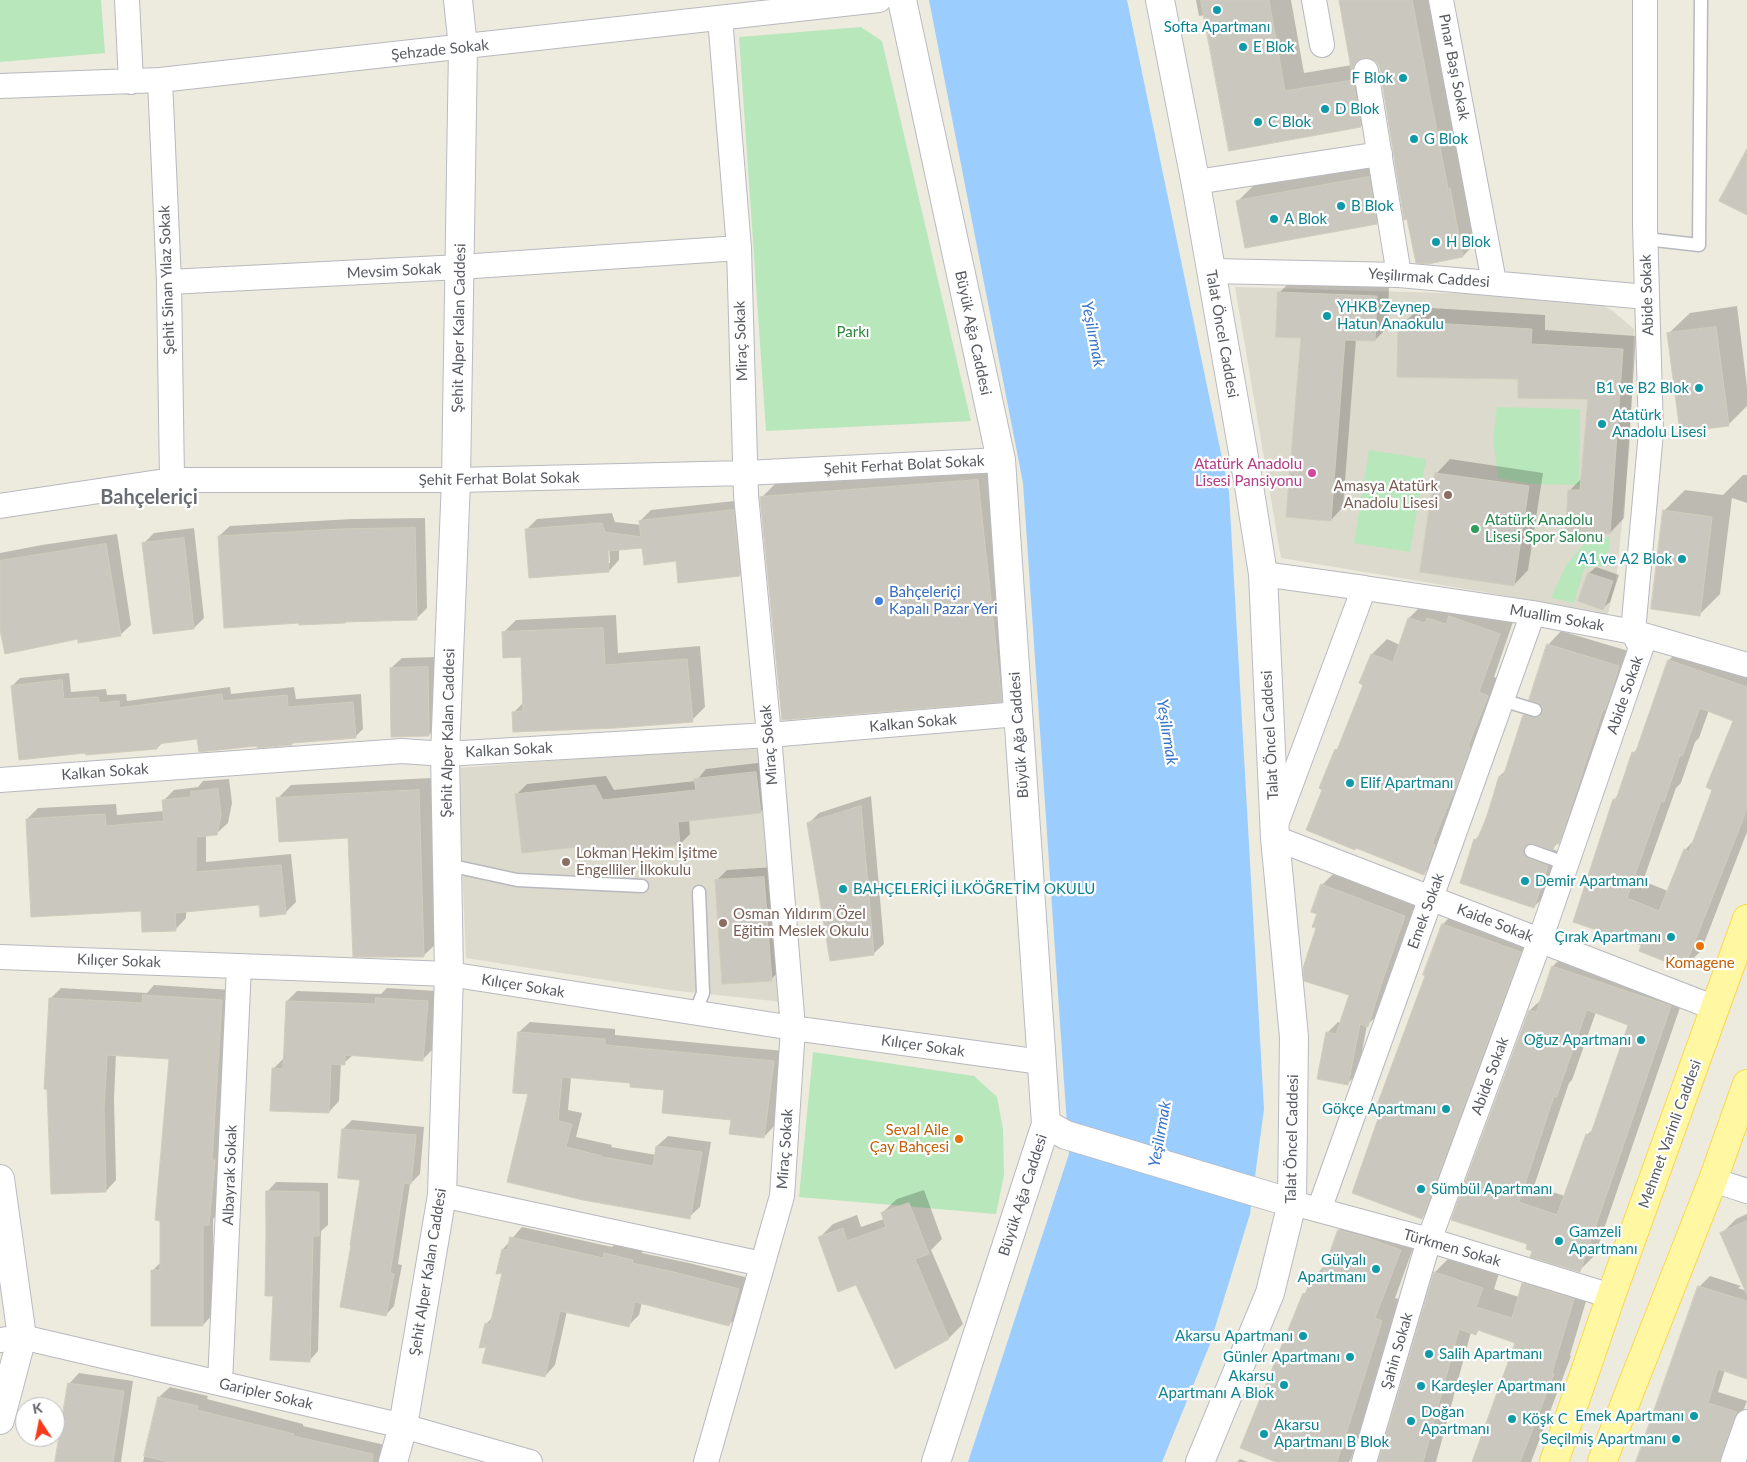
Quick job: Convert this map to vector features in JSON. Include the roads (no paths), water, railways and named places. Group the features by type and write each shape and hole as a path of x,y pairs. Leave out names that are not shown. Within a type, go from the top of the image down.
{"main road":[{"name":"Mehmet Varinli Caddesi","path":"1554,1462 1611,1296 1747,919"},
{"path":"1602,1462 1713,1180 1747,1084"}],"street":[{"path":"127,0 130,82"},
{"name":"Şehit Alper Kalan Caddesi","path":"393,1462 403,1426 442,1195 449,974 444,754 456,480 463,47 458,0"},
{"name":"Şehzade Sokak","path":"0,86 160,80 879,0"},
{"name":"Büyük Ağa Caddesi","path":"902,0 1000,460 1041,1062 1056,1129 936,1462"},
{"name":"Talat Öncel Caddesi","path":"1160,0 1196,182 1263,574 1275,834 1294,1037 1292,1203 1270,1293 1204,1461"},
{"path":"1314,0 1322,45"},
{"name":"Pınar Başı Sokak","path":"1441,0 1494,282"},
{"name":"Abide Sokak","path":"1429,1240 1540,940 1641,648 1633,632 1651,432 1646,239 1645,0"},
{"name":"Miraç Sokak","path":"706,1462 782,1196 793,1028 745,473 739,248 720,18"},
{"path":"1366,71 1399,274"},
{"name":"Şehit Sinan Yılaz Sokak","path":"160,80 168,282 172,480"},
{"path":"1196,182 1380,154"},
{"name":"Mevsim Sokak","path":"168,282 460,267 739,248"},
{"name":"Yeşilırmak Caddesi","path":"1211,272 1399,274 1647,297"},
{"name":"Şehit Ferhat Bolat Sokak","path":"0,506 172,480 456,480 745,473 1000,460"},
{"name":"Muallim Sokak","path":"1263,574 1533,613 1633,632 1747,665"},
{"path":"1275,834 1364,588"},
{"name":"Emek Sokak","path":"1319,1210 1533,613"},
{"name":"Kalkan Sokak","path":"0,780 402,751 444,754 769,735 1018,714"},
{"name":"Kaide Sokak","path":"1275,834 1430,898 1715,1008"},
{"name":"Kılıçer Sokak","path":"0,957 449,974 793,1028 1041,1062"},
{"name":"Albayrak Sokak","path":"220,1383 239,966"},
{"path":"1056,1129 1292,1203"},
{"path":"0,1179 11,1338 0,1420"},
{"path":"1713,1180 1747,1191"},
{"path":"442,1195 762,1264"},
{"name":"Türkmen Sokak","path":"1292,1203 1429,1240 1611,1296"},
{"name":"Şahin Sokak","path":"1364,1462 1429,1240"},
{"name":"Garipler Sokak","path":"11,1338 220,1383 403,1426 530,1462"},
{"path":"1733,1462 1747,1422"}],"lane":[{"path":"1646,239 1699,245 1701,0"},
{"path":"1502,700 1535,710"},
{"path":"1531,850 1567,864"},
{"path":"447,869 462,868 516,880 642,886"},
{"path":"695,1013 704,994 698,892"}],"water":[{"name":"Yeşilırmak","path":"929,0 1127,0 1229,492 1264,1109 1250,1214 1210,1344 1162,1462 968,1462 1069,1154 1023,483"}],"place":[{"name":"Softa Apartmanı","path":"1217,10"},
{"name":"E Blok","path":"1243,47"},
{"name":"F Blok","path":"1403,78"},
{"name":"D Blok","path":"1325,109"},
{"name":"C Blok","path":"1258,122"},
{"name":"G Blok","path":"1414,139"},
{"name":"B Blok","path":"1341,206"},
{"name":"A Blok","path":"1274,219"},
{"name":"H Blok","path":"1436,242"},
{"name":"YHKB Zeynep Hatun Anaokulu","path":"1327,316"},
{"name":"B1 ve B2 Blok","path":"1699,388"},
{"name":"Atatürk Anadolu Lisesi","path":"1602,424"},
{"name":"Atatürk Anadolu Lisesi Pansiyonu","path":"1312,473"},
{"name":"Amasya Atatürk Anadolu Lisesi","path":"1448,495"},
{"name":"Atatürk Anadolu Lisesi Spor Salonu","path":"1475,529"},
{"name":"A1 ve A2 Blok","path":"1682,559"},
{"name":"Bahçeleriçi Kapalı Pazar Yeri","path":"879,601"},
{"name":"Elif Apartmanı","path":"1350,783"},
{"name":"Lokman Hekim İşitme Engelliler İlkokulu","path":"566,862"},
{"name":"Demir Apartmanı","path":"1525,881"},
{"name":"BAHÇELERİÇİ İLKÖĞRETİM OKULU","path":"843,889"},
{"name":"Osman Yıldırım Özel Eğitim Meslek Okulu","path":"723,923"},
{"name":"Çırak Apartmanı","path":"1671,937"},
{"name":"Komagene","path":"1700,946"},
{"name":"Oğuz Apartmanı","path":"1641,1040"},
{"name":"Gökçe Apartmanı","path":"1446,1109"},
{"name":"Seval Aile Çay Bahçesi","path":"959,1139"},
{"name":"Sümbül Apartmanı","path":"1421,1189"},
{"name":"Gamzeli Apartmanı","path":"1559,1241"},
{"name":"Gülyalı Apartmanı","path":"1376,1269"},
{"name":"Akarsu Apartmanı","path":"1303,1336"},
{"name":"Salih Apartmanı","path":"1429,1354"},
{"name":"Günler Apartmanı","path":"1350,1357"},
{"name":"Akarsu Apartmanı A Blok","path":"1284,1385"},
{"name":"Kardeşler Apartmanı","path":"1421,1386"},
{"name":"Emek Apartmanı","path":"1694,1416"},
{"name":"Köşk C","path":"1512,1419"},
{"name":"Doğan Apartmanı","path":"1411,1421"},
{"name":"Akarsu Apartmanı B Blok","path":"1264,1434"},
{"name":"Seçilmiş Apartmanı","path":"1676,1439"}],"district":[{"name":"Bahçeleriçi","path":"149,498"}],"park label":[{"name":"Parkı","path":"853,332"}]}
